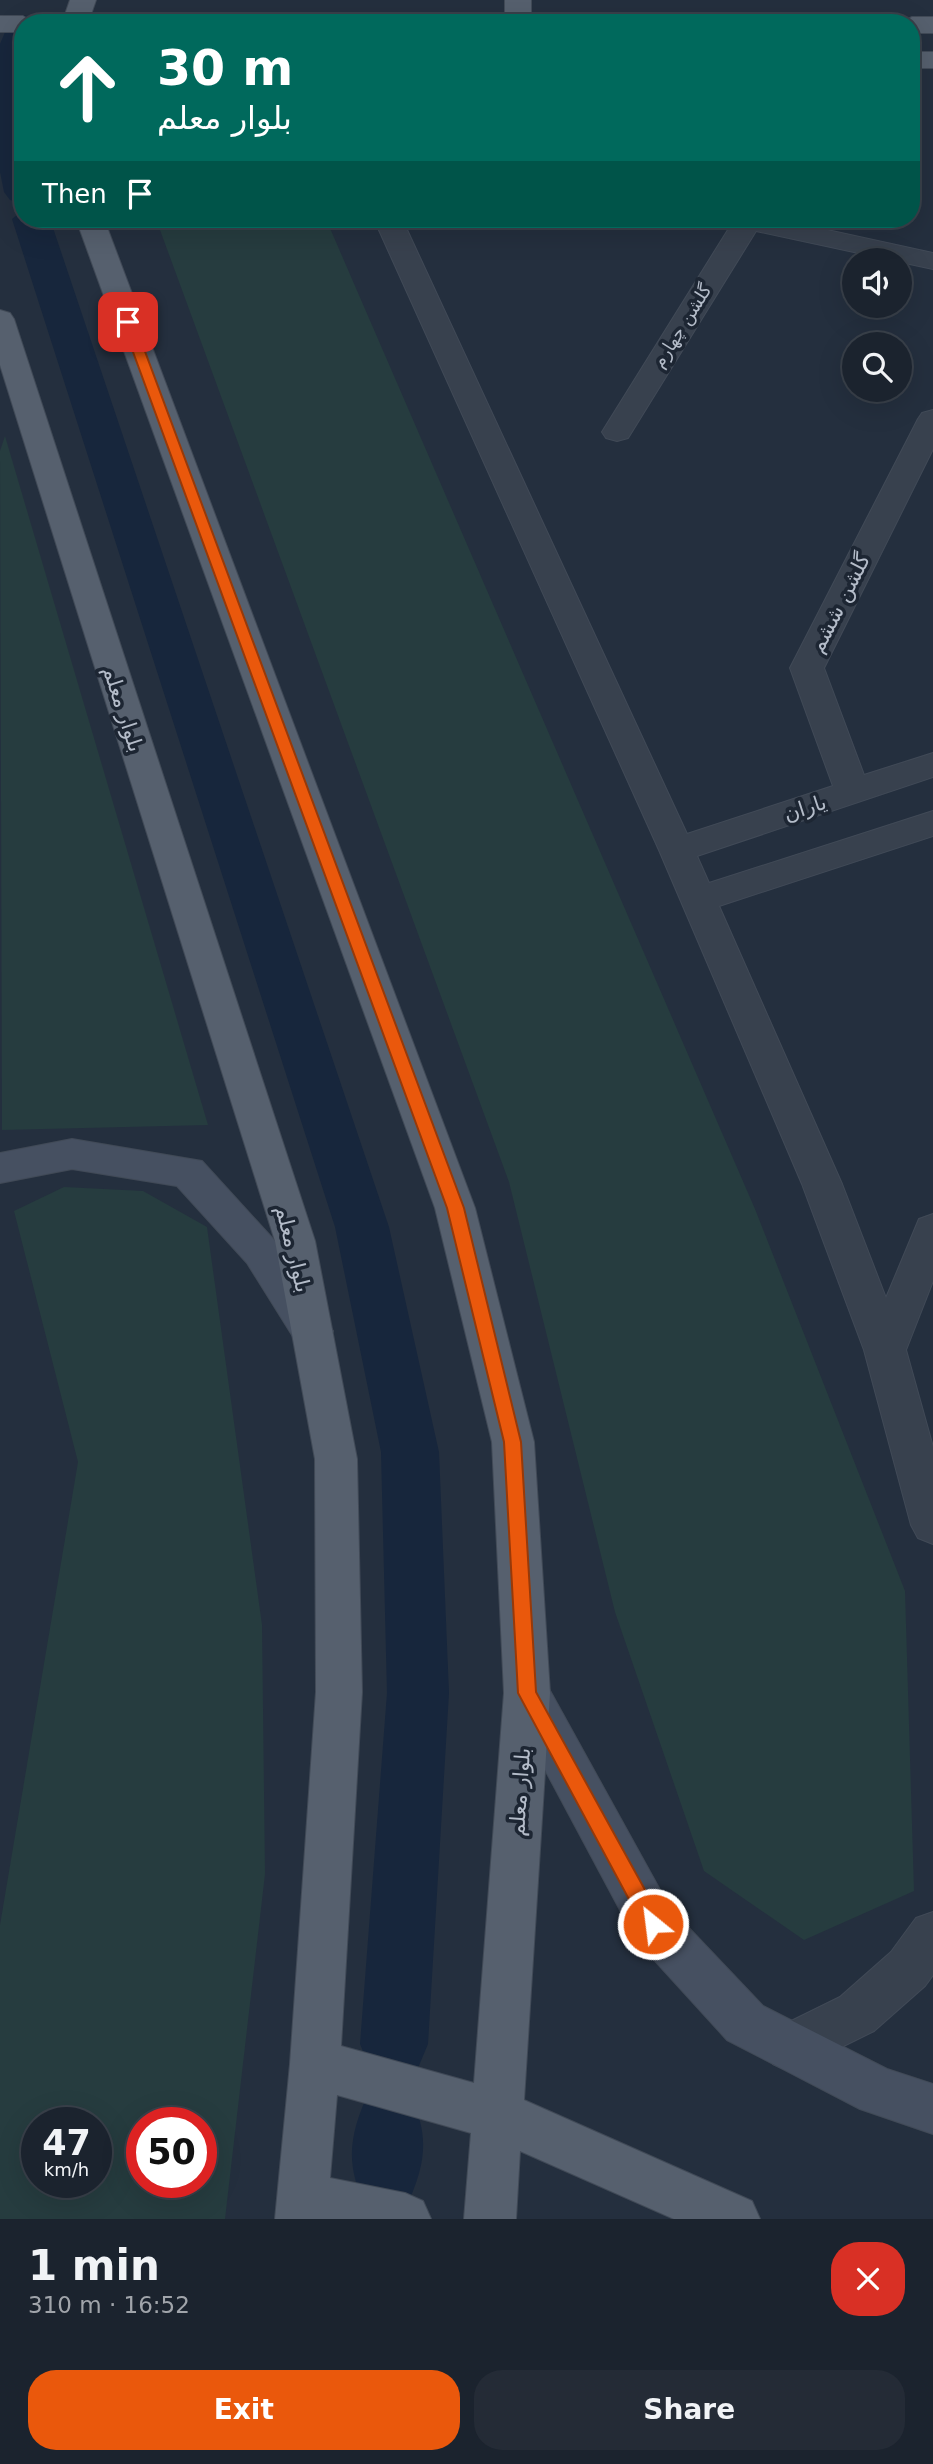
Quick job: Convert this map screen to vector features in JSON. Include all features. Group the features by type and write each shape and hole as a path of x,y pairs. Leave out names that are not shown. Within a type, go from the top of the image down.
{"main road":[{"name":"بلوار معلم","path":"93,228 455,1208 513,1442 527,1693 490,2219"},
{"name":"بلوار معلم","path":"2,336 295,1241 336,1460 339,1678 315,2064 302,2208"},
{"path":"0,1168 72,1154 188,1172 261,1252 313,1333"},
{"path":"527,1693 653,1924 745,2023 878,2091 933,2109"},
{"path":"315,2064 498,2115 734,2219"},
{"path":"302,2208 405,2219"}],"street":[{"path":"392,228 677,850 822,1184 885,1350 933,1525"},
{"name":"گلشن چهارم","path":"617,432 741,228"},
{"path":"786,228 933,261"},
{"name":"گلشن ششم","path":"853,792 807,668 933,419"},
{"name":"یاران","path":"677,850 933,765"},
{"path":"698,901 933,823"},
{"path":"885,1350 933,1230"},
{"path":"791,2047 857,2014 908,1969 933,1935"}],"green space":[{"path":"159,228 330,228 755,1209 905,1591 914,1891 804,1940 704,1871 615,1612 509,1182"},
{"path":"5,436 208,1125 2,1130 0,451"},
{"path":"64,1187 143,1191 207,1227 262,1625 265,1874 225,2219 0,2219 0,1925 78,1462 14,1211"}],"waterway":[{"path":"14,62 11,88 14,144"},
{"path":"34,228 362,1227 410,1452 418,1693 394,2044"},
{"path":"386,2171 389,2128"}],"route":[{"path":"128,322 455,1208 513,1442 527,1693 653,1924"}]}
